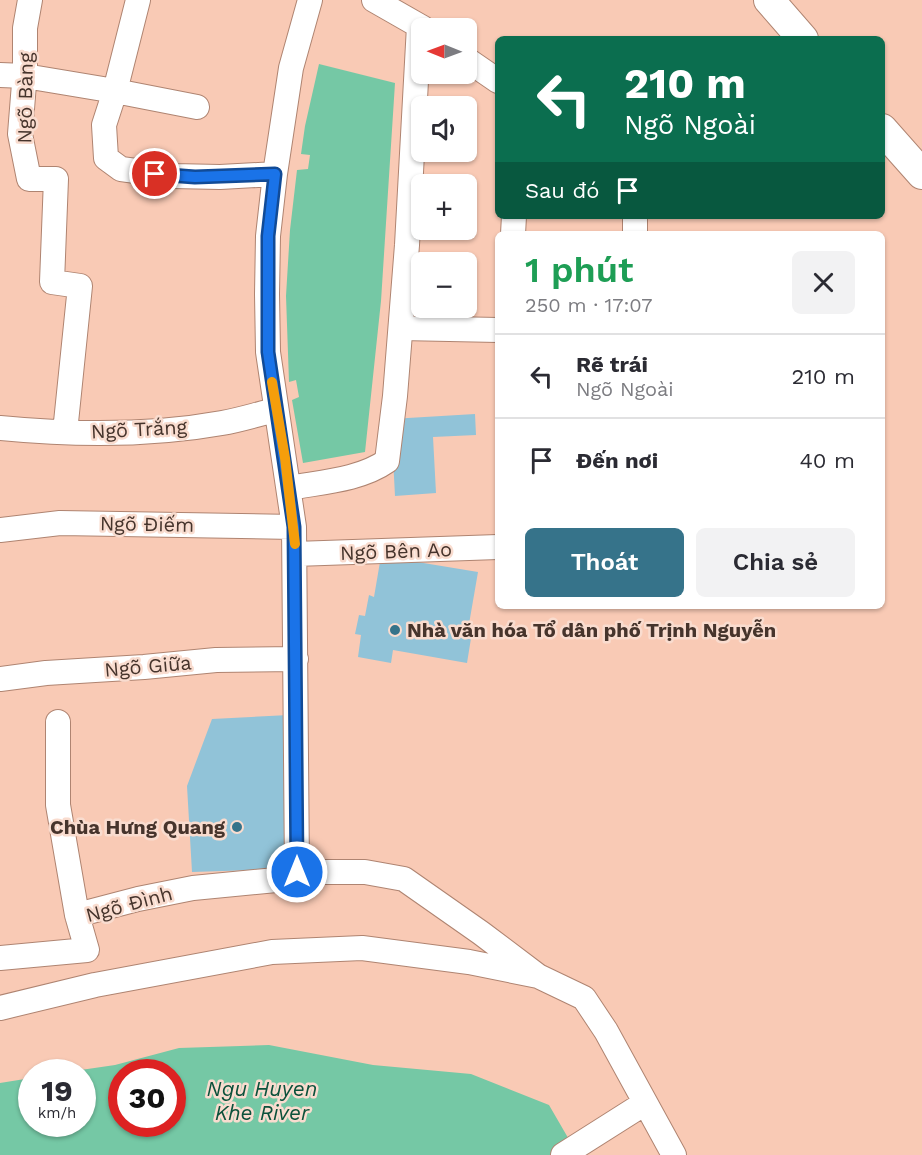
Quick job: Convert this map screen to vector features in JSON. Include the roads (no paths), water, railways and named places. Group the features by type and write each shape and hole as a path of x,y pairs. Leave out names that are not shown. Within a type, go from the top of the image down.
{"main road":[{"path":"769,0 800,36"},
{"path":"885,132 922,174"}],"street":[{"name":"Ngõ Bàng","path":"30,0 25,28 25,76 20,134 29,179 56,179 51,282 80,286 66,432"},
{"path":"138,0 104,125 106,158 121,169 195,177 275,174"},
{"path":"297,872 294,527 268,352 267,294 268,236 275,174 291,68 310,0"},
{"path":"374,0 411,21"},
{"path":"477,67 495,79"},
{"path":"0,75 25,76 115,90 197,107"},
{"path":"289,488 339,479 377,468 387,461 401,328 417,84"},
{"path":"401,328 495,330"},
{"name":"Ngõ Trắng","path":"0,428 45,432 169,430 222,423 276,410"},
{"name":"Ngõ Điếm","path":"0,530 60,523 294,527"},
{"name":"Ngõ Bên Ao","path":"295,554 495,547"},
{"name":"Ngõ Giữa","path":"0,679 46,673 216,660 296,659"},
{"path":"58,722 58,805 77,915"},
{"name":"Ngõ Đình","path":"0,958 87,950 77,915 138,899 193,888 276,880 297,872 365,872 404,879 538,976"},
{"path":"0,1008 95,985 272,952 362,948 469,962 538,976 584,998 606,1031 674,1155"},
{"path":"87,950 95,985"},
{"path":"563,1155 645,1103"}],"water":[{"path":"319,64 395,83 381,301 365,452 303,463 292,400 299,397 296,380 289,382 286,296 297,170 308,169 310,155 301,154"},
{"name":"Ngu Huyen Khe River","path":"269,1045 373,1065 471,1074 549,1105 578,1155 0,1155 0,1083 18,1080 18,1137 96,1137 96,1068 108,1066 108,1137 186,1137 186,1059 138,1059 179,1048"}],"place":[{"name":"Nhà văn hóa Tổ dân phố Trịnh Nguyễn","path":"395,630"},
{"name":"Chùa Hưng Quang","path":"237,827"}]}
